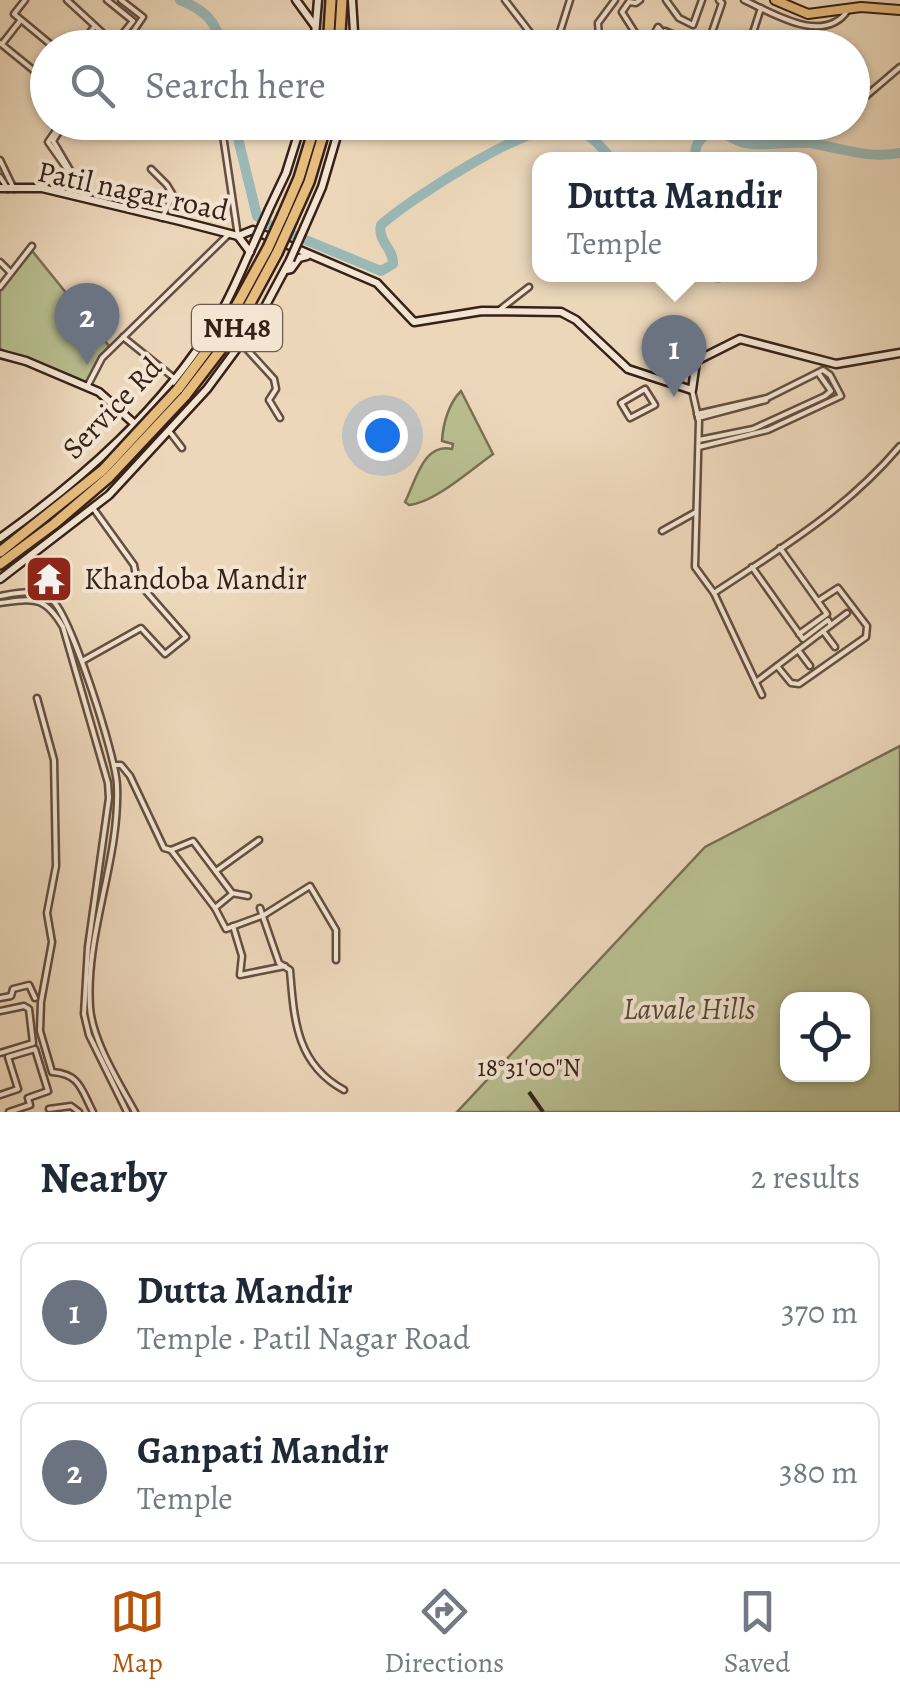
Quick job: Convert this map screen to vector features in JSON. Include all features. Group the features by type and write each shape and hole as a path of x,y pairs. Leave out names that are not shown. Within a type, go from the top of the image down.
{"highway":[{"path":"329,30 330,0"},
{"path":"340,30 342,0"},
{"name":"NH48","path":"288,218 311,140"},
{"name":"NH48","path":"2,571 106,474 226,325 273,250 308,182 321,140"},
{"name":"NH48","path":"0,552 106,474"}],"main road":[{"path":"775,0 808,14 864,3 900,10"}],"street":[{"path":"26,0 14,14 33,30"},
{"path":"67,0 99,30"},
{"path":"108,0 133,21 127,30"},
{"path":"122,0 144,17 131,30"},
{"path":"296,0 316,27"},
{"path":"316,30 318,0"},
{"path":"352,0 354,30"},
{"path":"505,0 528,30"},
{"path":"561,30 570,0"},
{"path":"597,30 614,0"},
{"path":"625,0 639,0"},
{"path":"632,30 622,12 630,2 639,0"},
{"path":"669,0 675,14 699,30"},
{"path":"694,24 702,0"},
{"path":"744,0 809,26 832,25 849,8"},
{"path":"713,30 722,3 716,1"},
{"path":"751,30 761,8"},
{"path":"21,20 1,44 30,68"},
{"path":"92,30 95,26"},
{"path":"870,93 900,68"},
{"path":"52,140 87,200"},
{"path":"224,140 238,236 253,230 377,283 414,322 498,310 569,314 628,369 692,390"},
{"name":"Service Rd","path":"0,538 87,471 179,388 217,320 270,209 296,140"},
{"path":"2,571 93,508 222,371 286,270 324,180 336,140"},
{"path":"0,160 7,188"},
{"path":"151,169 173,195 162,218"},
{"path":"0,177 7,188"},
{"name":"Patil nagar road","path":"7,188 42,188 238,236 251,248"},
{"path":"87,387 102,358 228,234"},
{"path":"0,287 32,246"},
{"path":"286,270 299,258 308,256"},
{"path":"0,262 10,272"},
{"path":"498,310 529,286"},
{"path":"123,338 179,388"},
{"path":"762,696 714,593 695,567 699,444 692,390 696,361 740,339 836,364 900,353"},
{"path":"242,344 276,382 269,400 280,418"},
{"path":"0,354 87,387 111,401 157,444"},
{"path":"698,416 767,398 823,370 841,396 768,430 699,444"},
{"path":"698,416 764,401 821,373 831,391 772,422 699,444"},
{"path":"640,391 649,390 655,405 630,418 621,404 640,391 646,376"},
{"path":"168,431 182,448"},
{"path":"714,593 838,509 871,480 900,446"},
{"path":"83,660 141,628 165,654 186,637 136,581 134,565 93,508"},
{"path":"662,531 696,512"},
{"path":"780,548 826,614 799,634"},
{"path":"752,567 803,638 828,620 831,624"},
{"path":"52,600 60,588 58,577"},
{"path":"777,666 790,683 799,684 866,637 868,626 838,588 818,602"},
{"path":"0,599 29,592 52,600 70,627 83,660 115,765 117,784 106,881 92,964 90,1028 135,1112"},
{"path":"0,599 48,604 63,626 108,784 84,1014 128,1112"},
{"path":"756,682 847,612"},
{"path":"823,631 835,647"},
{"path":"798,650 810,666"},
{"path":"37,698 54,760 56,866 47,913 52,942 41,1002 41,1041 52,1072 67,1073 77,1080 93,1112"},
{"path":"115,765 122,765 130,776 162,845 171,850 226,929 264,915 310,886 336,930 336,960"},
{"path":"108,784 117,784"},
{"path":"216,871 259,840"},
{"path":"171,850 192,841 232,893 248,896"},
{"path":"215,908 232,893"},
{"path":"260,908 279,963 287,966"},
{"path":"233,926 242,956 240,975 287,966"},
{"path":"287,966 298,1034 314,1068 344,1090"},
{"path":"0,998 11,996 14,988 29,985 35,998"},
{"path":"0,1011 29,1008 33,1043 0,1056"},
{"path":"0,1056 35,1049 48,1092 28,1098 30,1105 9,1112"},
{"path":"0,1096 18,1089 8,1057"},
{"path":"49,1109 71,1106 79,1112"}],"green space":[{"path":"29,247 109,346 87,387 0,349 0,289"},
{"path":"461,391 493,454 441,492 409,505 405,502 428,457 442,448 452,449 453,444 442,441 445,420"},
{"name":"Lavale Hills","path":"900,746 900,1112 457,1112 705,847"}],"waterway":[{"path":"180,0 196,8 216,30"},
{"path":"238,140 257,216 267,224 381,271 393,264 381,236 381,225 444,180 518,140"},
{"path":"594,140 606,152"},
{"path":"696,152 701,140"},
{"path":"736,140 753,144 806,143 868,154 900,153"}],"place":[{"name":"Ganpati Mandir","path":"87,365"},
{"name":"Dutta Mandir","path":"674,397"},
{"name":"Khandoba Mandir","path":"49,579"}]}
